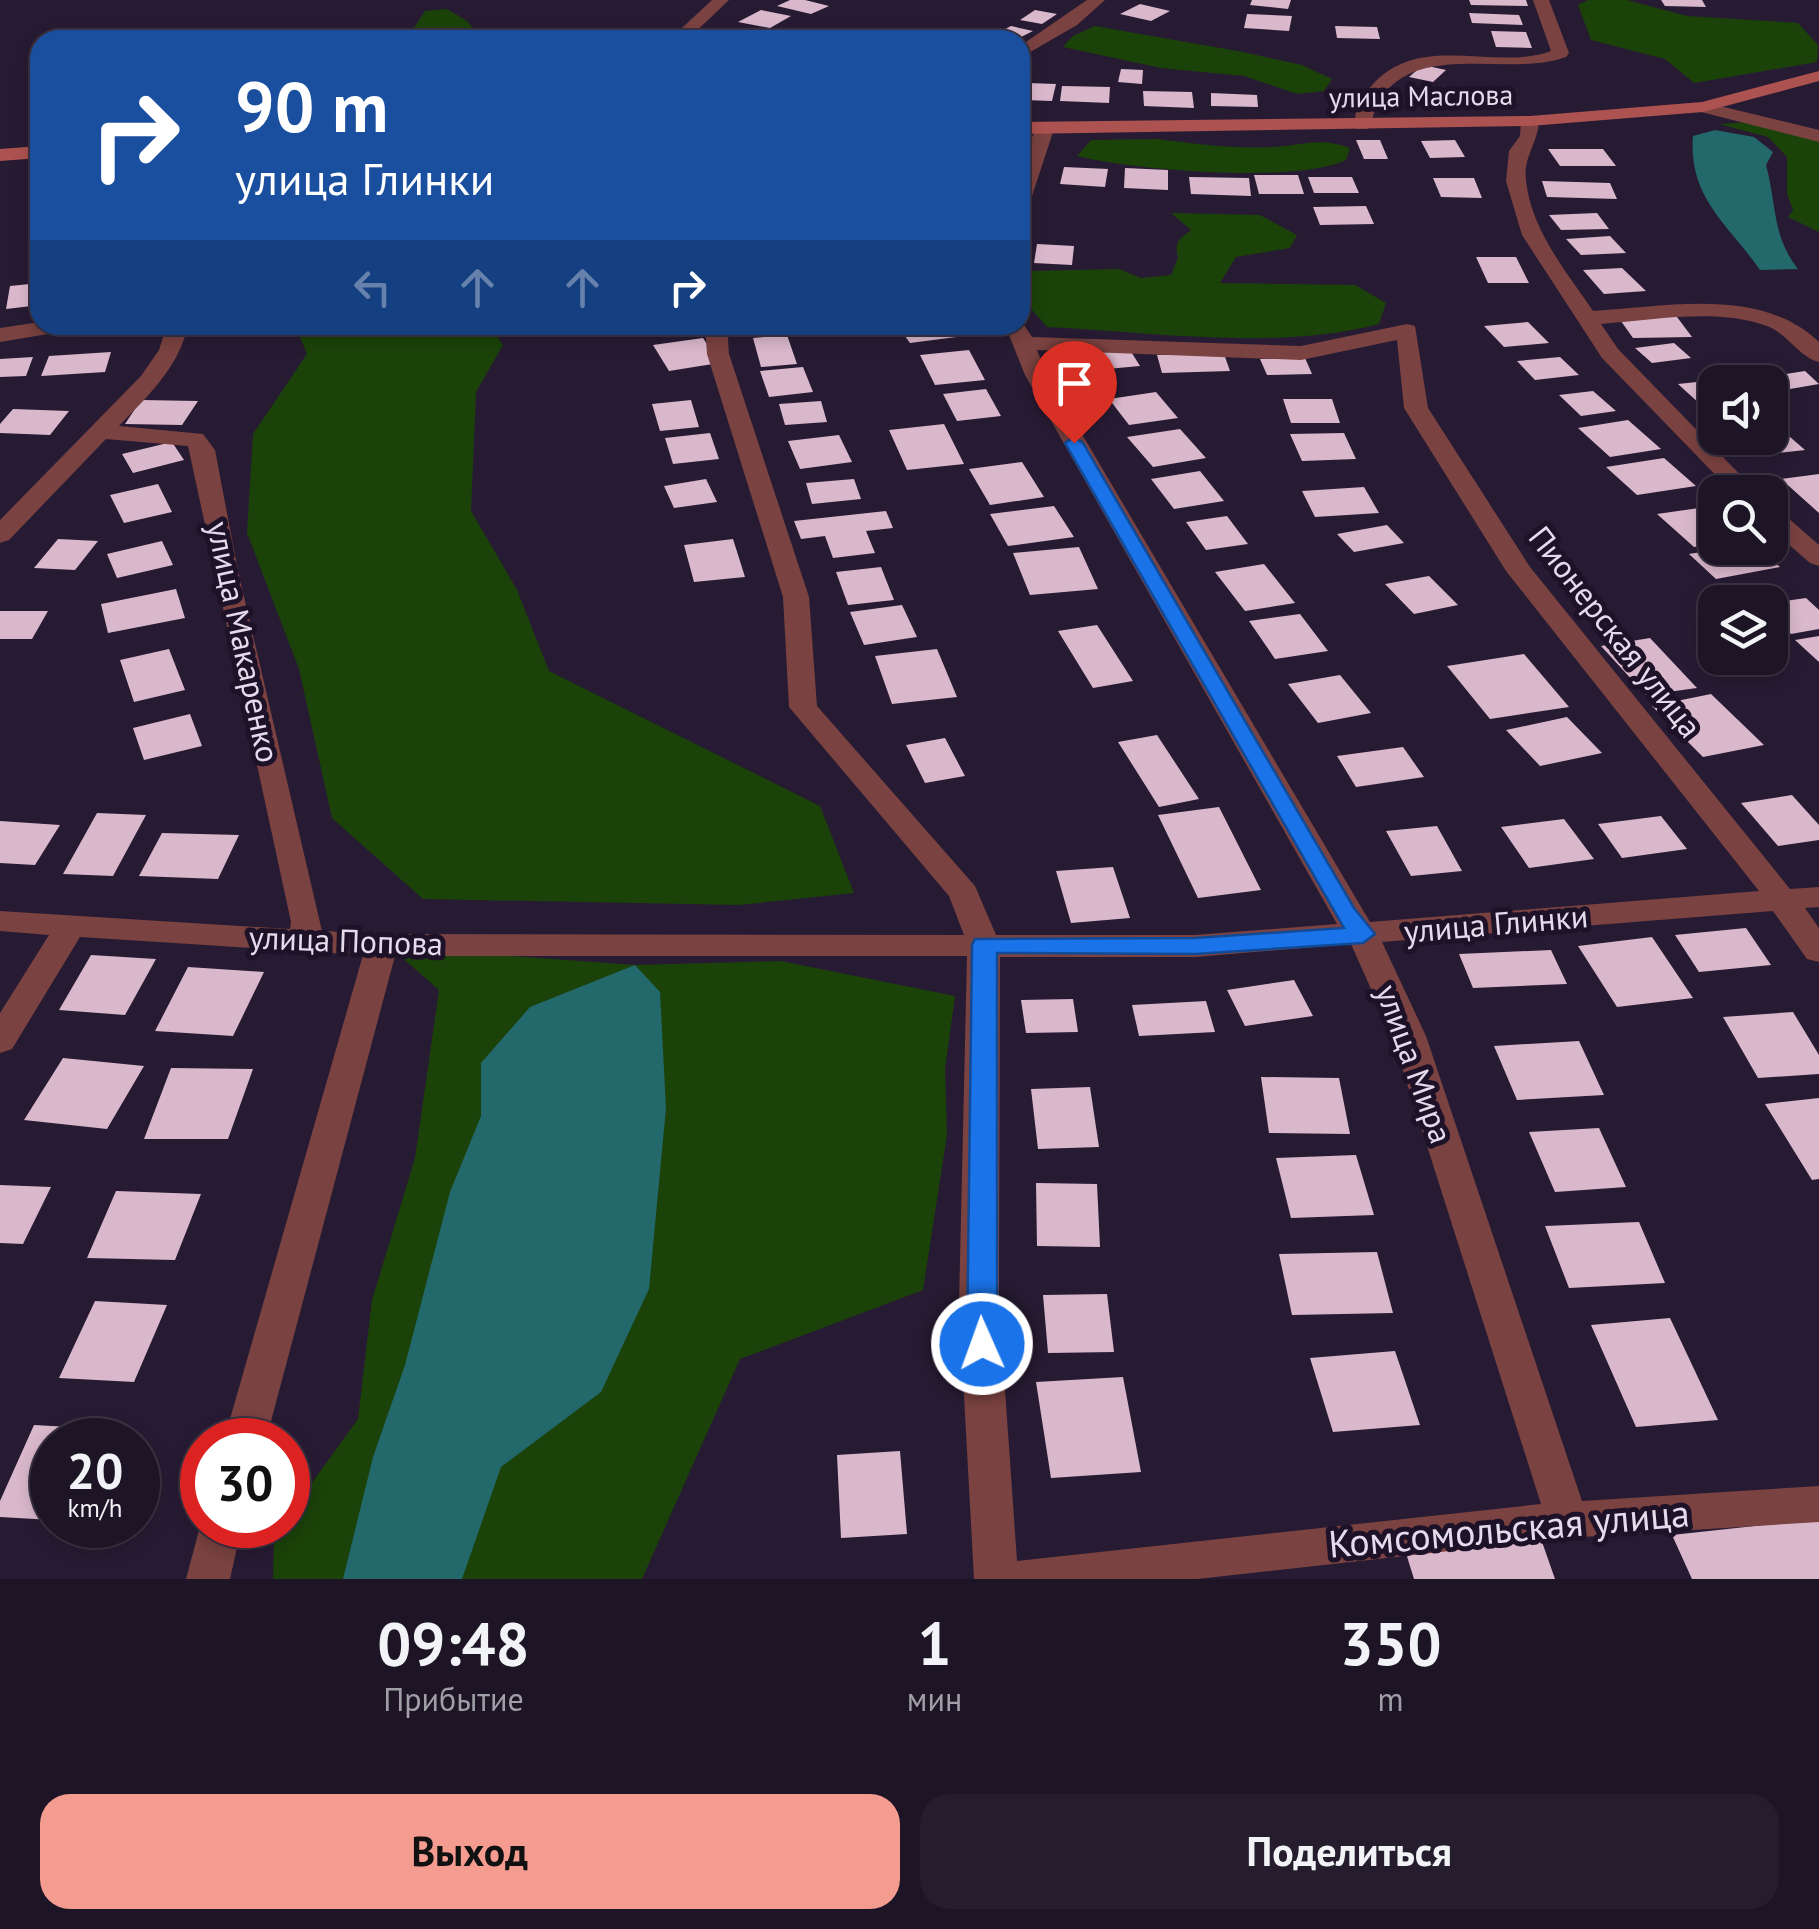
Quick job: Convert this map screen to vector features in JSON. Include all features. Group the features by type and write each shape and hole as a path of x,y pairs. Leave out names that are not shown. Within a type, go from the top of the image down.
{"main road":[{"name":"улица Маслова","path":"1030,128 1530,121 1703,107 1819,76"},
{"path":"0,156 30,153"}],"street":[{"path":"687,30 721,0"},
{"path":"1030,46 1071,22 1097,0"},
{"path":"1362,125 1365,107 1381,85 1412,65 1449,56 1537,60 1560,53 1541,0"},
{"path":"1703,107 1819,136"},
{"path":"1530,121 1529,136 1518,151 1516,181 1532,236 1610,353 1729,475"},
{"path":"1030,172 1044,129"},
{"path":"1586,318 1746,315 1793,330 1819,355"},
{"path":"0,335 30,330"},
{"name":"Пионерская улица","path":"1030,335 1301,354 1407,331 1416,408 1519,571 1783,900 1819,951"},
{"path":"0,536 149,381 170,350 174,335"},
{"path":"717,335 718,354 796,597 802,707 964,893 984,945 980,1304 996,1579"},
{"name":"улица Мира","path":"1020,335 1036,376 1345,913 1363,934 1409,1036 1567,1520"},
{"name":"улица Макаренко","path":"98,431 195,439 203,450 225,571 307,922 305,941"},
{"path":"1788,530 1819,558"},
{"name":"улица Глинки","path":"692,945 1195,946 1819,896"},
{"name":"улица Попова","path":"0,921 382,945 692,945"},
{"path":"0,1041 70,927"},
{"path":"251,1418 382,945"},
{"name":"Комсомольская улица","path":"1021,1579 1567,1520 1819,1504"},
{"path":"208,1579 216,1548"}],"green space":[{"path":"1588,0 1627,0 1687,16 1798,23 1818,45 1817,62 1694,83 1665,59 1591,40 1578,5"},
{"path":"447,9 475,30 413,30 425,11"},
{"path":"1095,26 1302,65 1332,79 1324,91 1297,94 1244,76 1161,68 1063,47 1073,36"},
{"path":"1750,122 1819,139 1819,232 1788,217 1793,210 1787,194 1787,157 1768,137 1719,124"},
{"path":"1157,139 1244,147 1321,142 1350,148 1346,160 1322,167 1254,173 1174,170 1077,156 1091,140"},
{"path":"1171,213 1260,215 1297,235 1290,248 1236,257 1220,283 1355,285 1386,303 1379,324 1299,337 1214,338 1047,327 1032,310 1030,271 1119,269 1141,278 1171,275 1178,258 1178,241 1191,230"},
{"path":"299,335 496,335 503,345 476,392 471,511 517,590 549,671 820,806 854,893 739,905 423,899 332,818 299,669 247,533 253,434 307,354"},
{"path":"390,947 635,965 781,961 955,996 945,1069 947,1135 923,1290 740,1359 642,1579 273,1579 274,1548 310,1548 310,1486 358,1419 372,1300 415,1158 439,990"}],"shaded area":[{"path":"1715,130 1754,137 1773,152 1766,165 1776,220 1798,269 1760,270 1704,194 1693,158 1693,136"},
{"path":"635,965 660,992 666,1108 649,1289 601,1392 501,1467 462,1579 343,1579 373,1457 405,1365 450,1192 481,1116 481,1063 530,1007"}],"building":[{"path":"790,0 829,6 811,14 777,6"},
{"path":"1252,0 1291,0 1288,9 1250,5"},
{"path":"1469,0 1526,0 1528,6 1471,5"},
{"path":"1661,0 1702,0 1706,7 1665,6"},
{"path":"1140,4 1170,11 1151,21 1120,14"},
{"path":"761,10 791,16 770,28 738,22"},
{"path":"1035,10 1057,14 1042,24 1020,20"},
{"path":"1469,13 1519,15 1523,25 1472,23"},
{"path":"1247,14 1292,16 1289,31 1244,28"},
{"path":"1335,26 1377,27 1380,39 1337,38"},
{"path":"1491,31 1526,32 1532,48 1496,47"},
{"path":"1423,65 1446,70 1433,82 1409,77"},
{"path":"1121,69 1143,70 1142,84 1118,82"},
{"path":"1030,83 1056,84 1052,101 1030,100"},
{"path":"1062,86 1110,87 1109,103 1060,101"},
{"path":"1143,91 1192,92 1194,108 1144,106"},
{"path":"1211,93 1257,95 1258,107 1211,106"},
{"path":"1356,140 1380,140 1388,159 1364,159"},
{"path":"1455,140 1465,157 1430,158 1421,141"},
{"path":"1548,149 1603,149 1616,166 1560,166"},
{"path":"1064,167 1108,169 1105,187 1060,184"},
{"path":"1125,168 1168,170 1168,190 1124,188"},
{"path":"1254,175 1298,175 1304,194 1259,194"},
{"path":"1189,177 1249,178 1251,196 1191,194"},
{"path":"1308,177 1352,177 1359,193 1314,193"},
{"path":"1433,178 1474,178 1482,198 1441,197"},
{"path":"1542,181 1610,183 1617,199 1547,197"},
{"path":"1366,206 1374,224 1320,225 1313,207"},
{"path":"1597,213 1609,229 1561,230 1549,215"},
{"path":"1610,236 1626,253 1581,255 1566,239"},
{"path":"1037,244 1074,246 1072,265 1034,263"},
{"path":"1476,257 1516,257 1529,283 1488,283"},
{"path":"1622,268 1646,291 1604,294 1583,270"},
{"path":"30,284 30,306 6,309 10,286"},
{"path":"1674,313 1692,337 1633,338 1616,314"},
{"path":"1528,322 1549,343 1504,347 1484,326"},
{"path":"787,335 797,364 761,367 753,338"},
{"path":"904,335 964,336 910,343"},
{"path":"703,338 719,363 669,371 653,345"},
{"path":"1674,343 1691,358 1652,363 1635,348"},
{"path":"969,350 985,380 935,385 920,355"},
{"path":"1130,350 1140,366 1085,371 1075,355"},
{"path":"111,352 105,372 41,376 49,356"},
{"path":"1224,354 1230,371 1162,373 1157,355"},
{"path":"33,357 26,376 0,377 0,359"},
{"path":"1560,357 1579,375 1535,380 1517,361"},
{"path":"1305,358 1312,374 1267,375 1260,359"},
{"path":"803,367 813,392 769,397 760,371"},
{"path":"1805,371 1819,384 1790,389 1788,374"},
{"path":"1698,382 1698,402 1678,384"},
{"path":"986,389 1001,416 957,421 943,394"},
{"path":"1593,391 1616,411 1581,416 1559,395"},
{"path":"1156,392 1178,418 1129,425 1109,399"},
{"path":"1283,399 1332,399 1340,423 1291,423"},
{"path":"141,400 198,401 182,425 125,424"},
{"path":"691,400 699,427 660,431 652,404"},
{"path":"821,401 827,422 785,425 779,404"},
{"path":"13,409 69,411 50,435 0,433 0,424"},
{"path":"1628,420 1661,449 1610,457 1578,428"},
{"path":"944,424 964,464 907,470 889,430"},
{"path":"1180,429 1206,458 1153,467 1127,437"},
{"path":"710,433 719,459 673,464 665,438"},
{"path":"1344,433 1356,459 1302,461 1290,434"},
{"path":"839,435 852,462 800,469 788,441"},
{"path":"1788,435 1805,450 1788,452"},
{"path":"172,442 184,460 133,473 122,454"},
{"path":"1664,458 1696,486 1637,495 1606,467"},
{"path":"1022,462 1044,497 990,505 969,469"},
{"path":"1200,471 1224,501 1174,509 1151,479"},
{"path":"1819,474 1819,513 1788,485 1788,478"},
{"path":"706,479 717,502 674,508 664,486"},
{"path":"854,479 861,499 812,504 806,483"},
{"path":"158,484 172,512 124,523 110,495"},
{"path":"1364,487 1379,513 1315,517 1302,491"},
{"path":"1054,506 1074,537 1008,546 990,514"},
{"path":"1698,508 1698,546 1694,547 1657,514"},
{"path":"886,511 893,528 866,531 875,553 833,558 825,536 801,539 794,521"},
{"path":"1227,516 1248,544 1206,550 1186,522"},
{"path":"1387,525 1404,543 1354,552 1337,534"},
{"path":"58,539 98,541 75,570 34,568"},
{"path":"733,539 745,577 694,582 684,545"},
{"path":"162,541 173,565 117,578 107,554"},
{"path":"1079,547 1098,589 1030,595 1013,553"},
{"path":"1264,564 1295,603 1245,611 1215,572"},
{"path":"1701,565 1780,567 1716,579"},
{"path":"881,567 894,600 848,605 836,572"},
{"path":"1429,576 1458,605 1414,614 1385,584"},
{"path":"176,589 185,618 108,633 101,604"},
{"path":"1806,598 1819,610 1819,629 1791,634 1788,600"},
{"path":"902,605 917,637 864,645 850,612"},
{"path":"0,611 48,611 32,639 0,639"},
{"path":"1300,614 1328,651 1275,659 1249,621"},
{"path":"1097,625 1133,681 1093,688 1058,631"},
{"path":"1819,636 1819,662 1795,640"},
{"path":"1650,638 1697,688 1646,695 1601,646"},
{"path":"169,649 185,690 134,702 120,660"},
{"path":"937,649 957,697 892,704 875,656"},
{"path":"1524,654 1569,707 1490,719 1447,666"},
{"path":"1340,675 1371,713 1318,723 1288,684"},
{"path":"1711,694 1764,745 1703,757 1652,706"},
{"path":"190,714 202,746 144,760 133,728"},
{"path":"1567,717 1602,753 1540,766 1506,730"},
{"path":"1157,735 1199,799 1159,807 1118,742"},
{"path":"945,738 965,776 925,783 906,745"},
{"path":"1403,747 1424,777 1356,787 1337,756"},
{"path":"1792,795 1819,825 1819,840 1778,846 1741,803"},
{"path":"1219,807 1261,890 1198,898 1158,815"},
{"path":"97,813 146,815 113,876 63,874"},
{"path":"1661,816 1687,849 1622,858 1598,824"},
{"path":"1564,819 1594,859 1529,868 1501,827"},
{"path":"0,821 60,825 35,865 0,863"},
{"path":"1437,826 1462,871 1411,876 1386,831"},
{"path":"162,833 239,835 218,879 139,876"},
{"path":"1113,867 1130,918 1071,923 1056,871"},
{"path":"1746,928 1771,965 1699,972 1675,935"},
{"path":"1652,937 1693,998 1617,1007 1578,946"},
{"path":"1551,950 1567,984 1473,988 1459,954"},
{"path":"91,955 156,959 125,1015 59,1010"},
{"path":"188,967 264,972 233,1036 155,1031"},
{"path":"1294,980 1313,1016 1245,1026 1227,990"},
{"path":"1073,999 1078,1032 1026,1033 1021,1000"},
{"path":"1206,1001 1215,1032 1139,1036 1132,1005"},
{"path":"1793,1012 1819,1055 1819,1074 1758,1078 1723,1017"},
{"path":"1579,1041 1604,1095 1517,1100 1494,1046"},
{"path":"63,1058 144,1066 107,1129 24,1120"},
{"path":"171,1068 253,1069 228,1139 144,1139"},
{"path":"1261,1077 1339,1078 1350,1134 1269,1133"},
{"path":"1090,1087 1099,1147 1038,1149 1031,1089"},
{"path":"1819,1098 1819,1179 1812,1180 1765,1104"},
{"path":"1599,1128 1626,1187 1555,1192 1529,1132"},
{"path":"1356,1155 1374,1215 1291,1218 1276,1158"},
{"path":"1036,1183 1097,1184 1100,1247 1037,1246"},
{"path":"0,1185 51,1187 23,1244 0,1243"},
{"path":"116,1191 201,1194 175,1260 87,1258"},
{"path":"1639,1222 1665,1283 1569,1288 1545,1226"},
{"path":"1377,1252 1393,1313 1292,1315 1279,1254"},
{"path":"1107,1294 1114,1352 1048,1353 1043,1295"},
{"path":"95,1301 167,1305 134,1382 59,1378"},
{"path":"1670,1318 1718,1420 1636,1427 1591,1325"},
{"path":"1395,1351 1420,1425 1333,1432 1310,1358"},
{"path":"1123,1377 1141,1472 1051,1478 1036,1382"},
{"path":"30,1434 30,1519 0,1517 0,1501"},
{"path":"900,1451 907,1534 841,1538 837,1455"},
{"path":"1819,1519 1819,1579 1692,1579 1672,1535"},
{"path":"1541,1539 1555,1579 1414,1579 1405,1550"}],"route":[{"path":"982,1344 984,945 1195,946 1363,934 1345,913 1074,443"}]}
